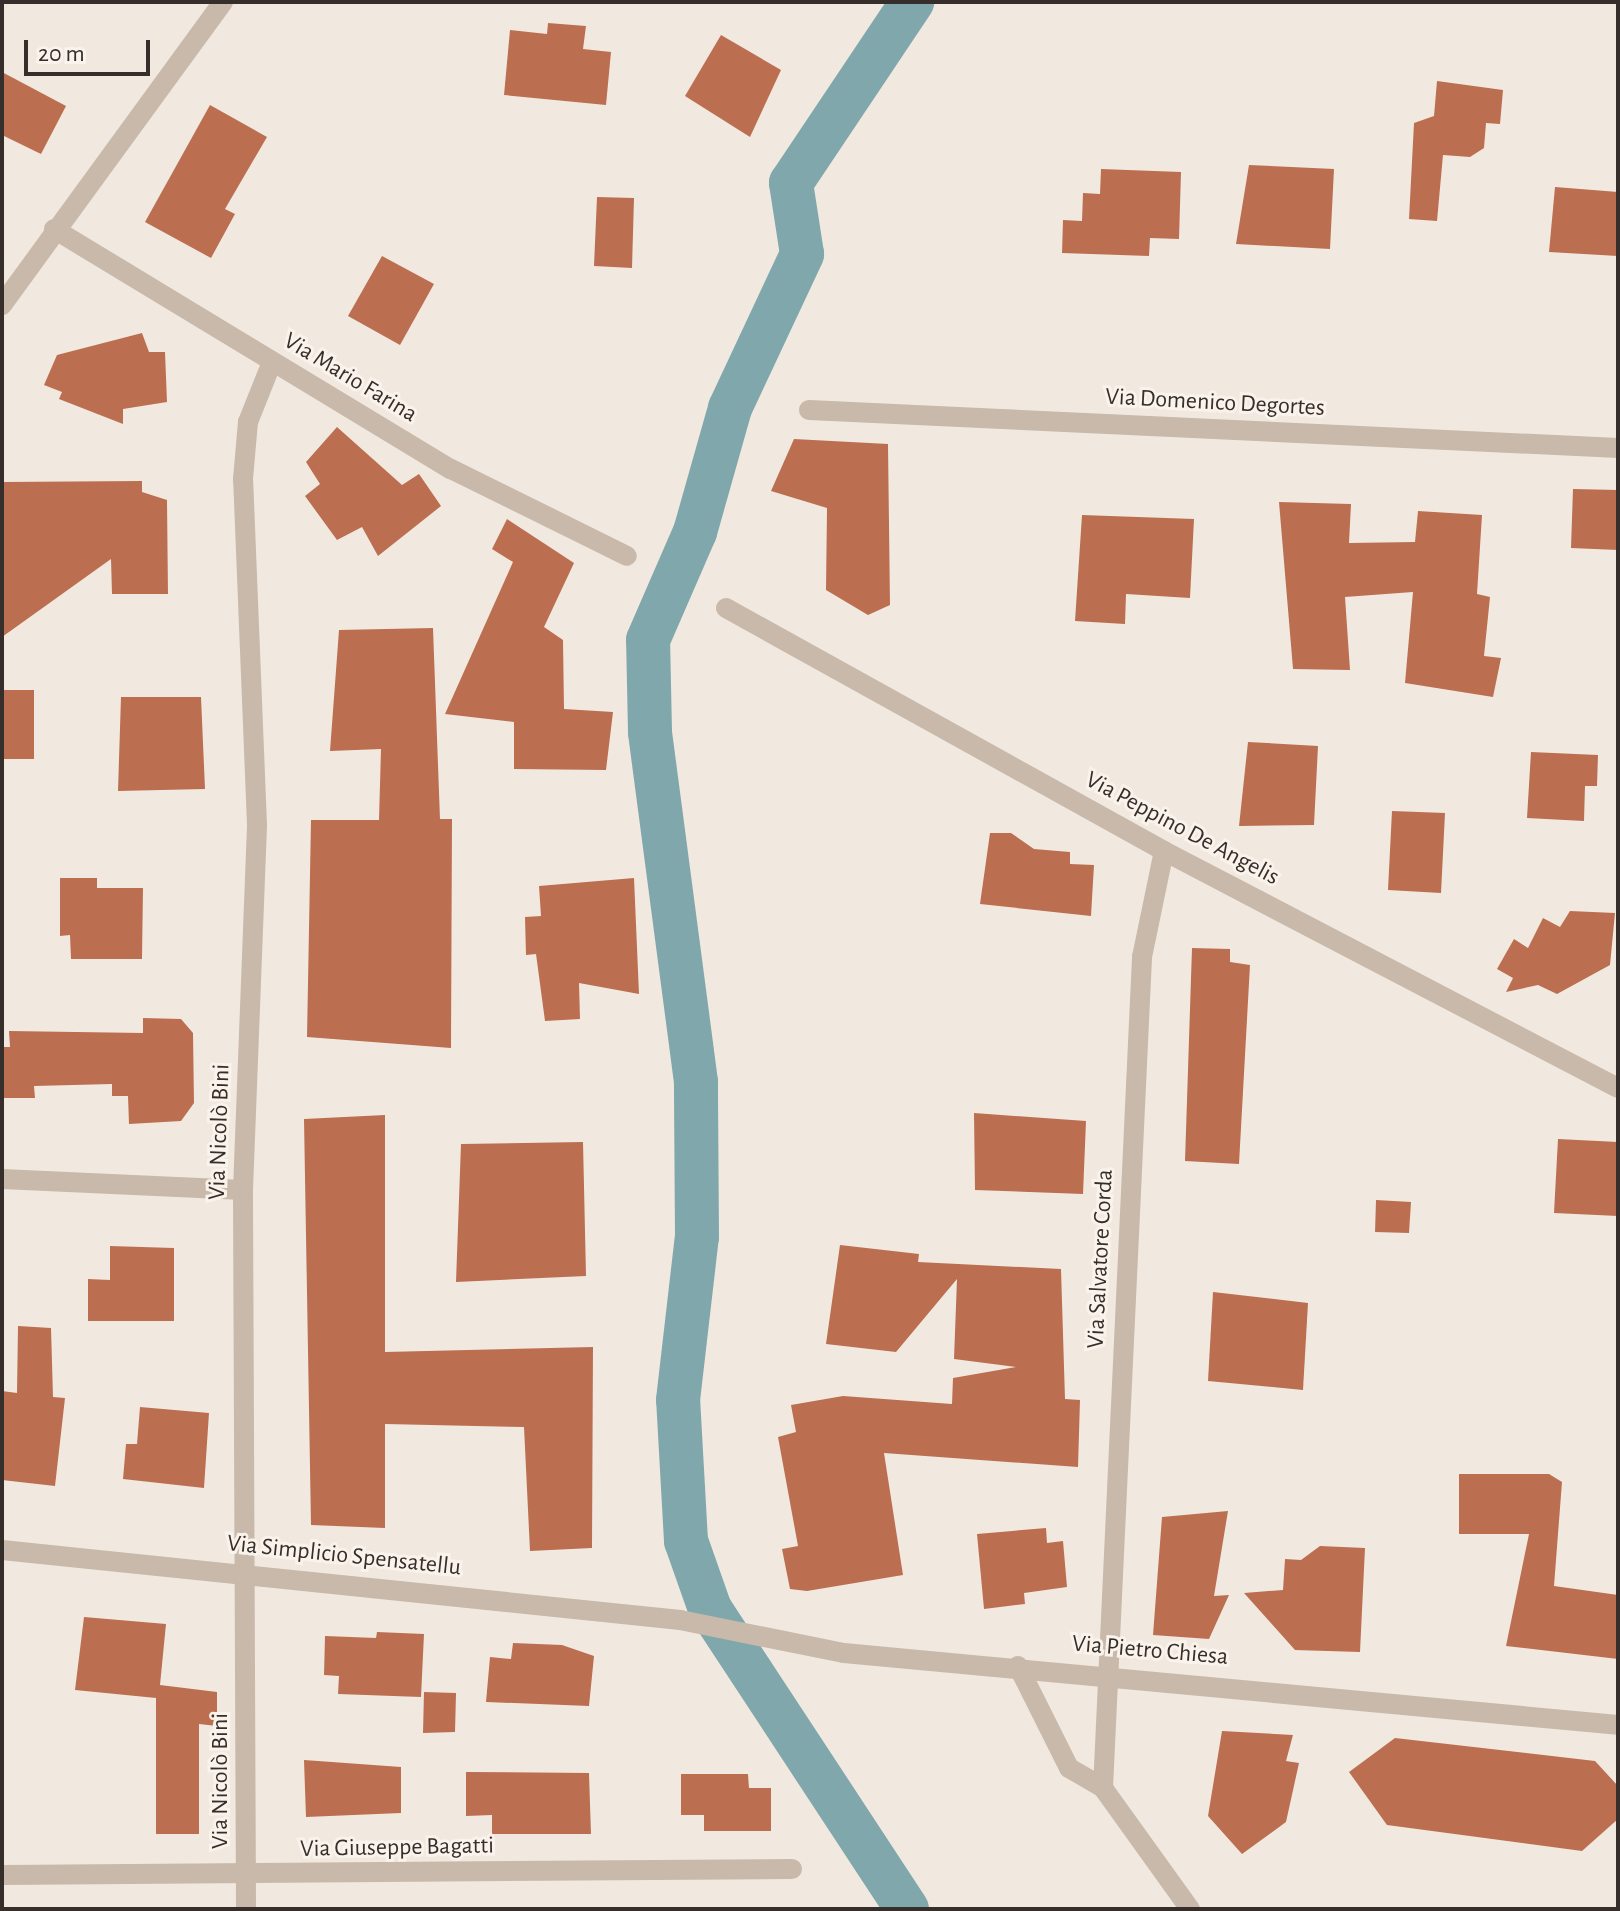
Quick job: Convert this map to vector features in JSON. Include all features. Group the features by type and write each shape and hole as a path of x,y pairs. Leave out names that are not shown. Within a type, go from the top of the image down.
{"street":[{"path":"2,305 54,229 223,2"},
{"name":"Via Mario Farina","path":"54,229 451,469 627,556"},
{"name":"Via Nicolò Bini","path":"246,1909 247,1571 243,1190 257,825 243,479 248,422 272,362"},
{"name":"Via Domenico Degortes","path":"809,410 1618,448"},
{"name":"Via Peppino De Angelis","path":"726,608 1164,851 1618,1088"},
{"name":"Via Salvatore Corda","path":"1103,1788 1105,1672 1142,957 1164,851"},
{"path":"2,1179 243,1190"},
{"name":"Via Simplicio Spensatellu","path":"2,1550 247,1571 680,1620"},
{"name":"Via Pietro Chiesa","path":"680,1620 844,1653 1105,1672 1618,1725"},
{"path":"1018,1666 1069,1768 1103,1788 1190,1909"},
{"name":"Via Giuseppe Bagatti","path":"2,1875 792,1869"}],"building":[{"path":"548,23 586,26 583,49 611,52 606,105 504,95 510,30 547,34"},
{"path":"721,35 781,70 750,137 685,96"},
{"path":"2,72 66,106 41,154 2,135"},
{"path":"1437,81 1503,90 1500,124 1486,123 1484,148 1470,157 1443,155 1437,221 1409,219 1414,123 1434,116"},
{"path":"210,105 267,137 225,209 235,214 211,258 145,222"},
{"path":"1249,165 1334,169 1330,249 1236,244"},
{"path":"1101,169 1181,172 1179,239 1150,238 1149,256 1062,253 1063,220 1082,221 1083,193 1100,194"},
{"path":"1555,187 1618,192 1618,256 1549,252"},
{"path":"597,197 634,198 632,268 594,266"},
{"path":"382,256 434,284 400,345 348,316"},
{"path":"142,333 149,352 165,352 167,402 123,409 123,424 59,399 62,392 44,385 57,355"},
{"path":"337,427 402,485 419,474 441,506 378,556 362,527 337,540 305,496 320,484 306,462"},
{"path":"794,439 888,444 890,605 868,615 826,590 827,508 771,491"},
{"path":"142,481 142,492 167,500 168,594 112,594 111,559 2,637 2,482"},
{"path":"1573,489 1618,490 1618,550 1571,548"},
{"path":"1279,502 1351,504 1349,543 1415,542 1418,511 1482,515 1477,594 1490,597 1484,656 1501,658 1493,697 1405,683 1413,592 1345,597 1350,670 1293,669"},
{"path":"1082,515 1194,519 1190,598 1126,594 1125,624 1075,621"},
{"path":"507,519 574,563 544,627 563,640 564,709 613,712 606,770 514,769 514,722 445,714 513,562 492,549"},
{"path":"433,628 440,819 452,819 451,1048 307,1037 311,820 379,820 381,749 330,751 339,630"},
{"path":"2,690 34,690 34,759 2,759"},
{"path":"121,697 201,697 205,789 118,791"},
{"path":"1248,742 1318,746 1314,825 1239,826"},
{"path":"1531,752 1598,755 1597,786 1585,786 1584,821 1527,818"},
{"path":"1392,811 1445,813 1441,893 1388,890"},
{"path":"990,833 1011,833 1034,849 1070,852 1070,864 1094,865 1091,916 980,904"},
{"path":"60,878 97,878 97,888 143,888 142,959 71,959 70,935 60,936"},
{"path":"634,878 639,994 579,983 580,1019 545,1021 536,954 526,955 525,917 541,916 539,886"},
{"path":"1570,911 1615,913 1610,965 1557,994 1538,985 1506,992 1513,978 1497,969 1514,939 1528,948 1543,918 1560,927"},
{"path":"1192,948 1230,949 1230,962 1250,965 1239,1164 1185,1161"},
{"path":"143,1018 181,1019 193,1033 194,1103 181,1121 129,1124 128,1096 112,1096 112,1084 34,1086 35,1098 2,1098 2,1047 10,1047 9,1031 143,1033"},
{"path":"974,1113 1086,1121 1083,1194 975,1190"},
{"path":"385,1115 385,1352 593,1347 592,1548 530,1551 524,1427 385,1424 385,1528 311,1525 304,1119"},
{"path":"1558,1139 1618,1142 1618,1216 1554,1213"},
{"path":"583,1142 586,1276 456,1282 461,1144"},
{"path":"1376,1200 1411,1202 1409,1233 1375,1232"},
{"path":"840,1245 919,1254 918,1262 1061,1269 1065,1399 1080,1400 1078,1467 884,1453 903,1575 807,1591 790,1589 782,1549 798,1546 778,1437 796,1432 791,1405 843,1396 952,1404 953,1378 1016,1367 954,1359 957,1279 896,1352 826,1344"},
{"path":"110,1246 174,1248 174,1321 88,1321 88,1279 110,1280"},
{"path":"1213,1292 1308,1303 1303,1390 1208,1381"},
{"path":"18,1326 51,1328 53,1397 65,1398 55,1486 2,1480 2,1391 17,1393"},
{"path":"140,1407 209,1413 204,1488 123,1479 126,1444 137,1444"},
{"path":"1459,1474 1549,1474 1562,1482 1554,1586 1618,1595 1618,1659 1506,1646 1529,1534 1459,1534"},
{"path":"1228,1511 1214,1596 1229,1595 1209,1639 1153,1635 1162,1517"},
{"path":"1046,1528 1047,1543 1063,1541 1067,1587 1024,1593 1025,1604 984,1609 977,1534"},
{"path":"1320,1546 1365,1548 1360,1652 1295,1650 1244,1593 1283,1590 1285,1559 1301,1560"},
{"path":"84,1617 166,1624 160,1685 217,1692 217,1726 199,1724 199,1834 156,1834 156,1698 75,1690"},
{"path":"377,1632 424,1634 421,1697 338,1694 339,1676 324,1675 325,1636 376,1638"},
{"path":"513,1643 562,1645 594,1656 589,1706 486,1702 490,1657 511,1659"},
{"path":"424,1692 456,1693 455,1732 423,1733"},
{"path":"1222,1731 1293,1735 1286,1761 1299,1763 1286,1822 1242,1854 1208,1816"},
{"path":"1395,1738 1595,1761 1618,1786 1618,1819 1582,1851 1387,1825 1349,1772"},
{"path":"304,1760 401,1767 401,1813 306,1817"},
{"path":"466,1772 589,1773 591,1834 492,1834 492,1815 466,1816"},
{"path":"681,1774 748,1774 749,1788 771,1788 771,1831 704,1831 704,1815 681,1815"}],"waterway":[{"path":"907,1909 710,1609 686,1541 678,1400 697,1237 696,1082 650,732 648,640 695,532 730,408 802,254 791,183 912,2"}]}
